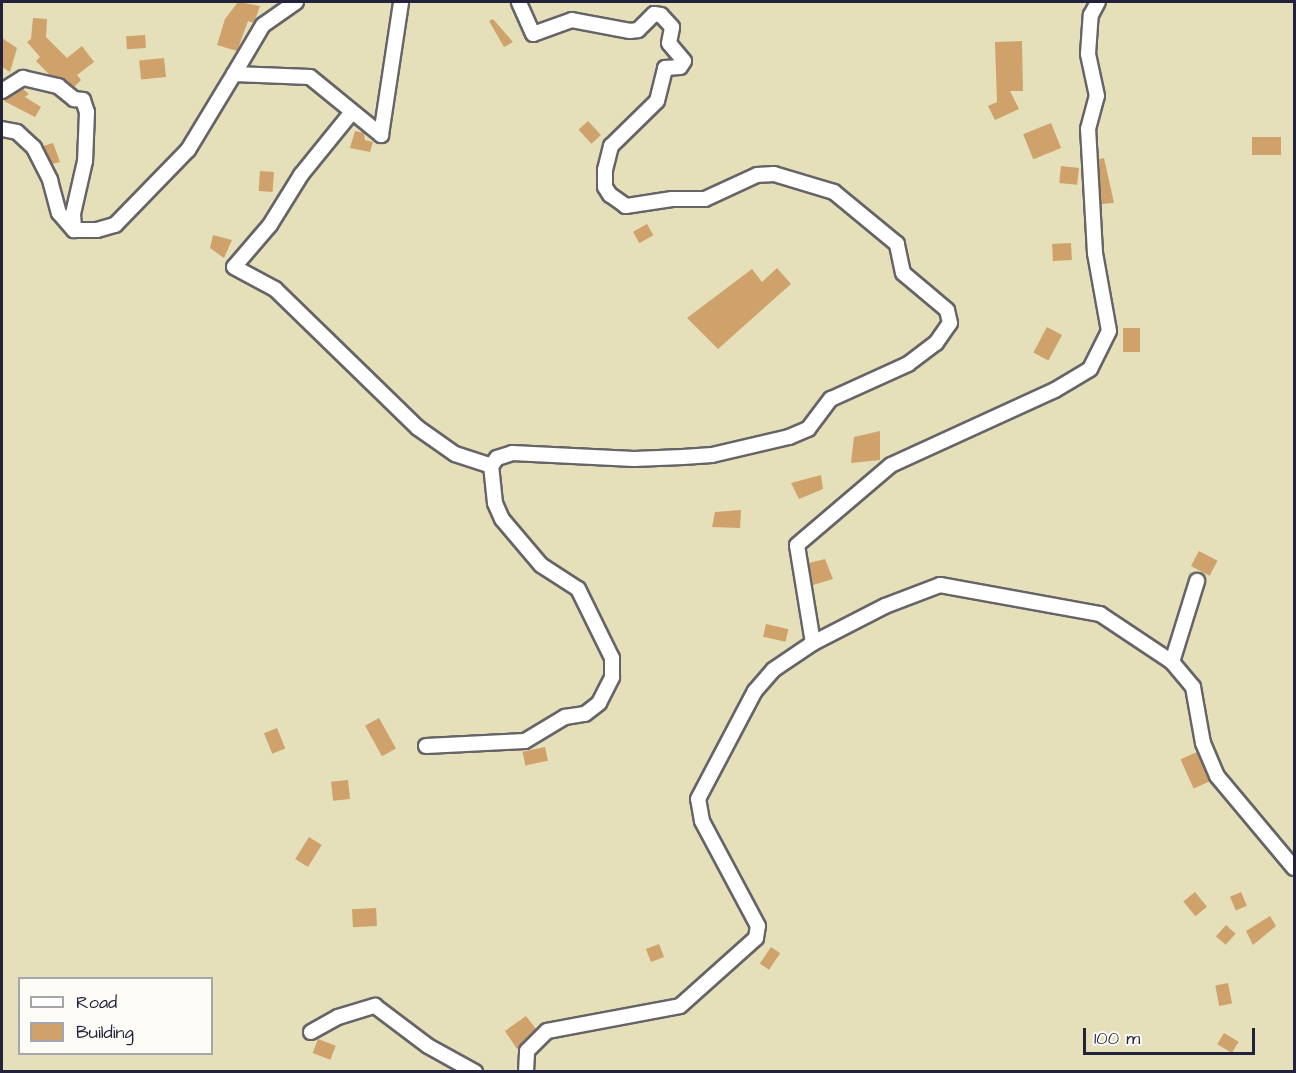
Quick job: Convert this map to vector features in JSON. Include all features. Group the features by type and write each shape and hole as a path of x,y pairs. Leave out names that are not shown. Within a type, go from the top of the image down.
{"street":[{"path":"74,230 115,225 188,150 262,25 296,2"},
{"path":"234,74 310,77 381,135 401,2"},
{"path":"426,746 525,741 565,717 585,714 599,703 612,676 612,658 578,589 541,565 502,519 495,504 491,466 497,458 512,453 634,459 682,457 789,437 808,429 831,399 908,364 936,344 950,323 946,310 903,273 897,244 834,192 774,174 757,175 705,198 672,198 626,206 610,195 605,187 605,170 611,146 657,101 665,68 680,67 684,61 669,43 672,27 661,15 654,14 638,30 630,31 572,20 533,34 519,2"},
{"path":"813,644 797,545 891,465 1055,390 1090,369 1109,331 1095,252 1088,129 1097,96 1088,54 1091,15 1098,2"},
{"path":"2,92 23,78 58,86 74,99 83,100 87,112 85,161 73,214 74,230"},
{"path":"352,112 301,175 270,225 234,267 275,289 418,428 455,454 491,466"},
{"path":"2,129 17,132 34,148 50,180 59,213 74,230"},
{"path":"1172,662 1197,581"},
{"path":"526,1071 527,1051 547,1031 680,1006 756,939 758,926 702,820 698,799 754,691 773,670 813,644 885,606 940,585 1100,614 1172,662 1193,687 1203,743 1217,776 1294,868"},
{"path":"311,1032 338,1017 375,1006 428,1046 475,1071"}],"building":[{"path":"238,2 260,6 254,23 248,21 237,51 217,45 225,19"},
{"path":"33,18 47,19 46,37 67,58 82,46 94,62 77,75 81,80 74,87 50,75 36,61 40,57 27,42 31,39"},
{"path":"493,19 513,42 504,47 489,21"},
{"path":"145,35 146,48 127,49 126,36"},
{"path":"2,38 17,48 10,72 2,67"},
{"path":"1022,41 1023,91 1010,91 1019,109 995,120 988,106 997,102 995,42"},
{"path":"164,58 166,77 141,80 139,61"},
{"path":"23,89 29,94 25,97 41,107 35,117 4,101"},
{"path":"588,121 601,135 591,144 578,130"},
{"path":"1051,123 1061,148 1033,159 1023,134"},
{"path":"355,131 364,133 365,140 373,142 370,152 350,148"},
{"path":"1252,137 1281,137 1281,155 1252,155"},
{"path":"53,143 60,162 52,164 43,146"},
{"path":"1104,158 1114,203 1101,204 1099,159"},
{"path":"1061,166 1079,168 1077,185 1059,183"},
{"path":"260,171 274,172 273,192 259,191"},
{"path":"647,224 653,235 639,243 633,232"},
{"path":"213,235 232,240 224,258 210,248"},
{"path":"1071,243 1072,260 1053,261 1052,244"},
{"path":"777,268 791,284 718,349 687,318 752,269 762,282"},
{"path":"1047,327 1062,335 1048,361 1033,353"},
{"path":"1123,328 1140,328 1140,352 1123,352"},
{"path":"880,431 880,460 851,463 854,437"},
{"path":"821,475 823,489 799,499 791,483"},
{"path":"741,510 740,528 712,527 715,512"},
{"path":"1199,551 1218,561 1210,576 1191,566"},
{"path":"825,559 833,579 813,585 809,563"},
{"path":"766,624 788,629 785,642 763,637"},
{"path":"379,718 396,749 382,756 365,726"},
{"path":"277,728 285,748 272,754 264,733"},
{"path":"545,747 548,761 525,765 523,752"},
{"path":"1197,752 1210,781 1194,789 1181,759"},
{"path":"348,780 350,799 333,801 331,782"},
{"path":"309,837 322,845 308,867 295,859"},
{"path":"1195,892 1207,907 1195,916 1183,901"},
{"path":"1241,892 1247,906 1236,910 1230,897"},
{"path":"376,908 377,926 353,927 352,909"},
{"path":"1270,916 1276,926 1253,945 1246,931"},
{"path":"1226,925 1236,934 1226,945 1216,936"},
{"path":"659,944 664,957 651,962 646,949"},
{"path":"771,947 780,953 769,970 760,964"},
{"path":"1228,983 1232,1004 1219,1006 1215,985"},
{"path":"526,1016 536,1029 517,1049 505,1031"},
{"path":"1224,1033 1239,1042 1232,1053 1217,1044"},
{"path":"318,1039 336,1046 330,1060 313,1053"}]}
